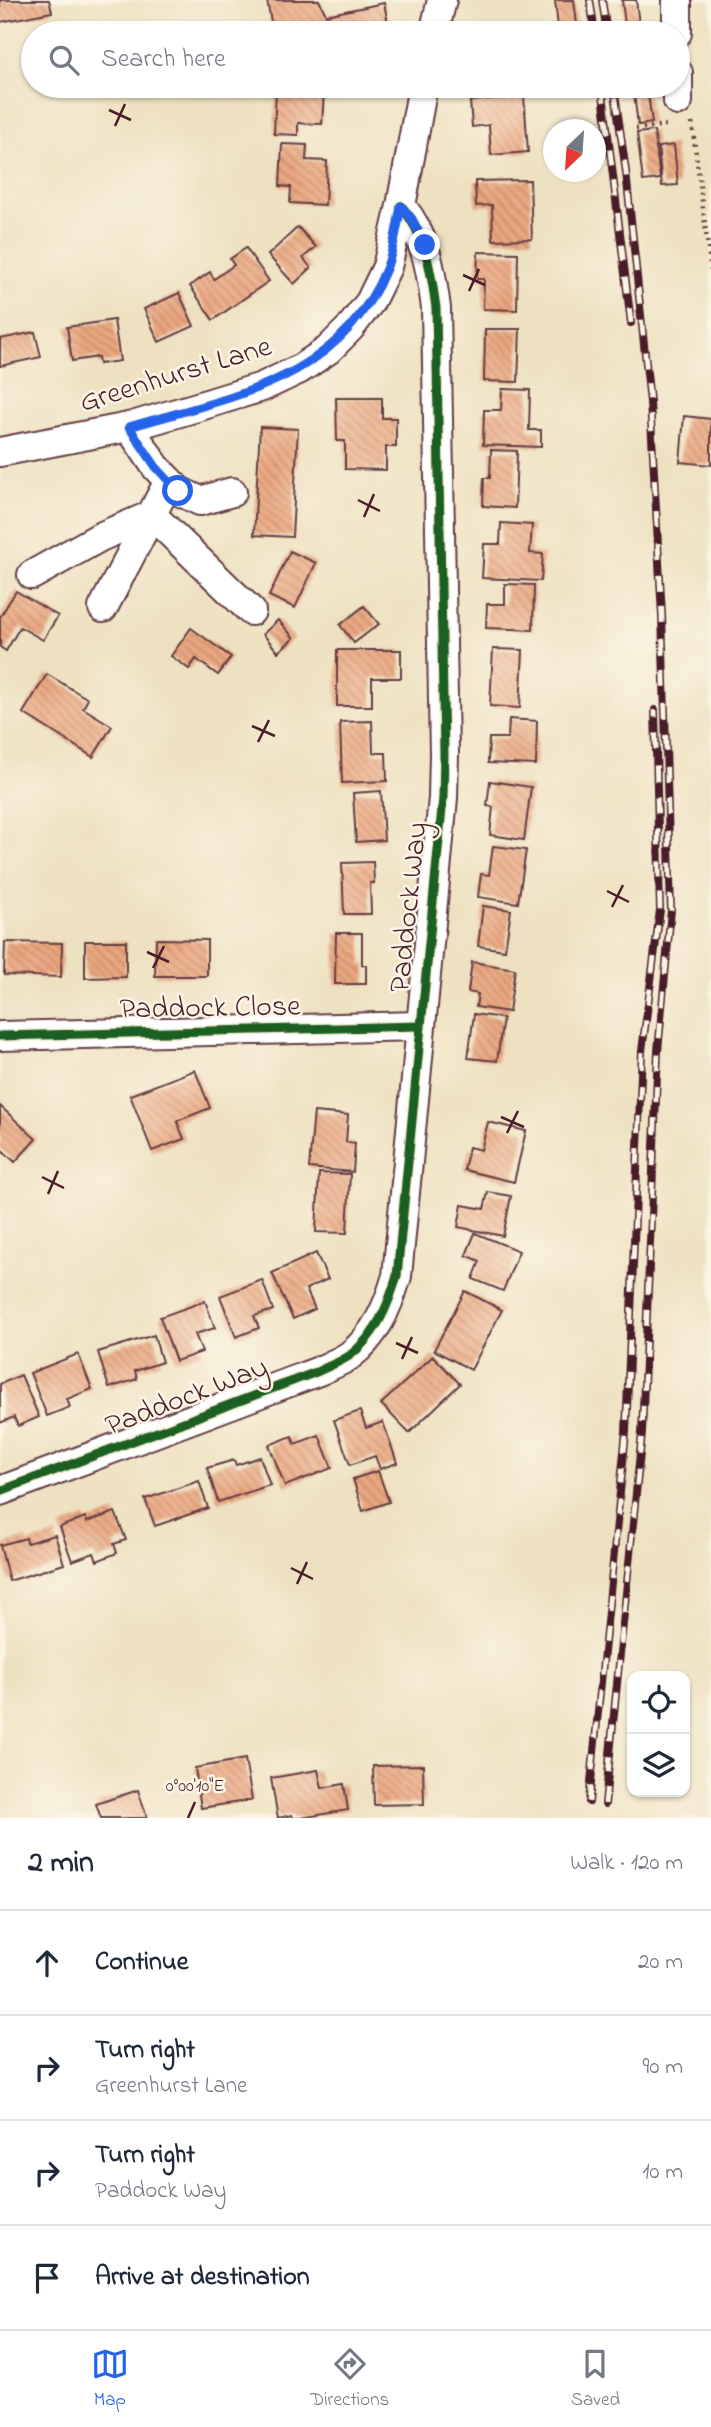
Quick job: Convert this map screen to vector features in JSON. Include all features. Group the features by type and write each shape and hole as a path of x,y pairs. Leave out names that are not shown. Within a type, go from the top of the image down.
{"street":[{"path":"437,21 442,0"},
{"path":"677,0 677,21"},
{"name":"Greenhurst Lane","path":"0,452 129,427 262,387 300,369 328,350 370,302 387,267 421,98"},
{"name":"Paddock Way","path":"0,1491 319,1371 349,1355 373,1331 389,1303 397,1276 443,798 444,754 436,307 425,245 412,219 401,206"},
{"path":"387,267 432,273"},
{"path":"129,427 156,467 178,491 200,501 232,492"},
{"path":"103,608 169,481"},
{"path":"32,575 100,537 152,515"},
{"path":"152,515 251,611"},
{"name":"Paddock Close","path":"0,1036 420,1026"}],"path":[{"path":"678,101 692,124 711,271"}],"building":[{"path":"0,0 49,0 52,12 0,22"},
{"path":"267,0 319,0 326,15 384,3 388,21 271,21"},
{"path":"555,0 574,0 577,21 557,21"},
{"path":"622,0 636,0 639,21 625,21"},
{"path":"276,98 324,98 322,124 298,123 298,135 274,134"},
{"path":"524,98 528,152 491,155 489,125 472,127 470,101"},
{"path":"635,98 649,98 652,123 638,125"},
{"path":"654,131 660,179 643,181 637,133"},
{"path":"282,144 307,145 306,160 327,161 325,205 290,203 291,187 280,186"},
{"path":"674,145 678,185 662,186 658,147"},
{"path":"530,180 532,239 493,240 492,205 476,206 475,181"},
{"path":"298,227 316,247 303,258 311,268 294,284 268,255"},
{"path":"246,248 269,281 213,320 190,286 210,272 214,279 234,265 230,259"},
{"path":"478,252 518,253 517,310 483,309 484,279 477,279"},
{"path":"179,293 194,326 159,342 144,309"},
{"path":"114,320 120,361 99,364 98,357 72,361 67,327"},
{"path":"485,329 520,329 518,382 484,381"},
{"path":"35,332 41,357 0,366 0,339"},
{"path":"502,389 530,390 529,430 541,430 541,447 483,445 484,410 501,410"},
{"path":"336,398 382,398 382,418 396,418 396,447 386,447 386,470 345,469 345,441 337,441"},
{"path":"684,416 711,419 711,465 680,462"},
{"path":"260,427 298,429 292,537 254,535"},
{"path":"491,450 517,451 515,508 483,506 484,478 490,478"},
{"path":"501,523 532,525 530,553 543,554 541,581 482,578 484,544 500,544"},
{"path":"290,551 316,563 295,608 269,596"},
{"path":"505,584 534,585 533,630 486,628 487,604 505,604"},
{"path":"16,591 58,616 43,640 20,627 6,651 0,647 0,617"},
{"path":"364,606 379,624 354,643 340,625"},
{"path":"278,620 294,638 278,652 263,634"},
{"path":"191,628 231,657 218,675 196,659 189,669 171,656"},
{"path":"493,649 523,650 520,708 490,706"},
{"path":"337,650 401,650 401,678 372,678 372,706 337,706"},
{"path":"47,674 88,699 83,708 112,726 93,757 23,713"},
{"path":"509,719 537,721 536,765 488,763 489,738 508,738"},
{"path":"372,721 373,753 386,753 387,781 342,783 340,722"},
{"path":"490,781 531,787 524,840 490,835 493,807 487,806"},
{"path":"381,791 384,840 356,842 353,793"},
{"path":"493,846 526,850 518,903 478,897 481,874 489,875"},
{"path":"373,862 374,883 370,883 371,914 344,914 342,863"},
{"path":"483,906 511,910 505,950 478,946"},
{"path":"336,933 362,933 362,965 366,965 366,984 335,984"},
{"path":"156,939 207,940 207,976 155,976"},
{"path":"85,941 126,941 126,977 85,978"},
{"path":"5,942 62,943 61,977 4,975"},
{"path":"472,962 515,969 509,1012 476,1007 478,994 468,992"},
{"path":"474,1014 503,1018 497,1061 468,1058"},
{"path":"195,1070 210,1108 177,1121 184,1139 152,1151 130,1095"},
{"path":"0,1106 36,1139 15,1162 0,1148"},
{"path":"314,1112 348,1115 346,1142 355,1143 353,1172 309,1168"},
{"path":"488,1122 526,1131 514,1182 464,1170 469,1147 481,1150"},
{"path":"319,1173 350,1174 347,1233 316,1232"},
{"path":"488,1192 511,1196 503,1236 458,1227 462,1205 484,1209"},
{"path":"475,1233 519,1251 503,1291 473,1279 480,1261 466,1255"},
{"path":"316,1253 328,1279 306,1289 315,1309 293,1319 272,1273"},
{"path":"262,1280 273,1310 254,1316 259,1328 236,1337 220,1296"},
{"path":"465,1291 502,1310 471,1370 434,1350"},
{"path":"205,1301 215,1328 195,1334 202,1352 176,1361 160,1317"},
{"path":"154,1335 162,1362 135,1371 137,1379 109,1388 98,1352"},
{"path":"78,1354 92,1389 67,1399 70,1407 47,1416 30,1373"},
{"path":"433,1356 460,1384 409,1433 381,1404"},
{"path":"21,1375 39,1417 18,1426 14,1417 0,1423 0,1384"},
{"path":"360,1411 366,1428 383,1422 397,1463 380,1469 375,1456 350,1465 334,1420"},
{"path":"319,1435 332,1468 285,1486 269,1445 292,1436 295,1444"},
{"path":"260,1457 270,1485 218,1502 207,1468 234,1460 236,1465"},
{"path":"378,1471 389,1502 363,1511 353,1479"},
{"path":"199,1481 208,1508 155,1526 145,1499"},
{"path":"115,1512 126,1540 114,1544 117,1553 97,1561 94,1553 72,1561 60,1527 85,1517 87,1522"},
{"path":"55,1535 64,1564 9,1581 0,1545 26,1538 27,1543"},
{"path":"245,1759 252,1800 201,1808 195,1768"},
{"path":"423,1765 424,1804 374,1805 373,1766"},
{"path":"318,1770 322,1788 344,1784 348,1810 301,1818 293,1818 292,1815 278,1818 271,1778"},
{"path":"138,1790 147,1818 101,1818 96,1804"}],"railway":[{"path":"590,0 593,21"},
{"path":"602,0 605,21"},
{"path":"603,98 631,323"},
{"path":"605,1804 642,1433 658,1051 671,910 662,615 650,402 616,98"},
{"path":"589,1802 626,1432 642,1051 660,910 655,710"}],"cycle path":[{"path":"0,1491 342,1360 358,1348 374,1330 390,1298 397,1276 443,798 444,754 436,308 422,241 401,206"},
{"path":"0,1036 420,1026"}],"route":[{"path":"178,491 156,467 129,427 262,387 300,369 328,350 370,302 387,267 401,206 412,219 425,245"}]}
